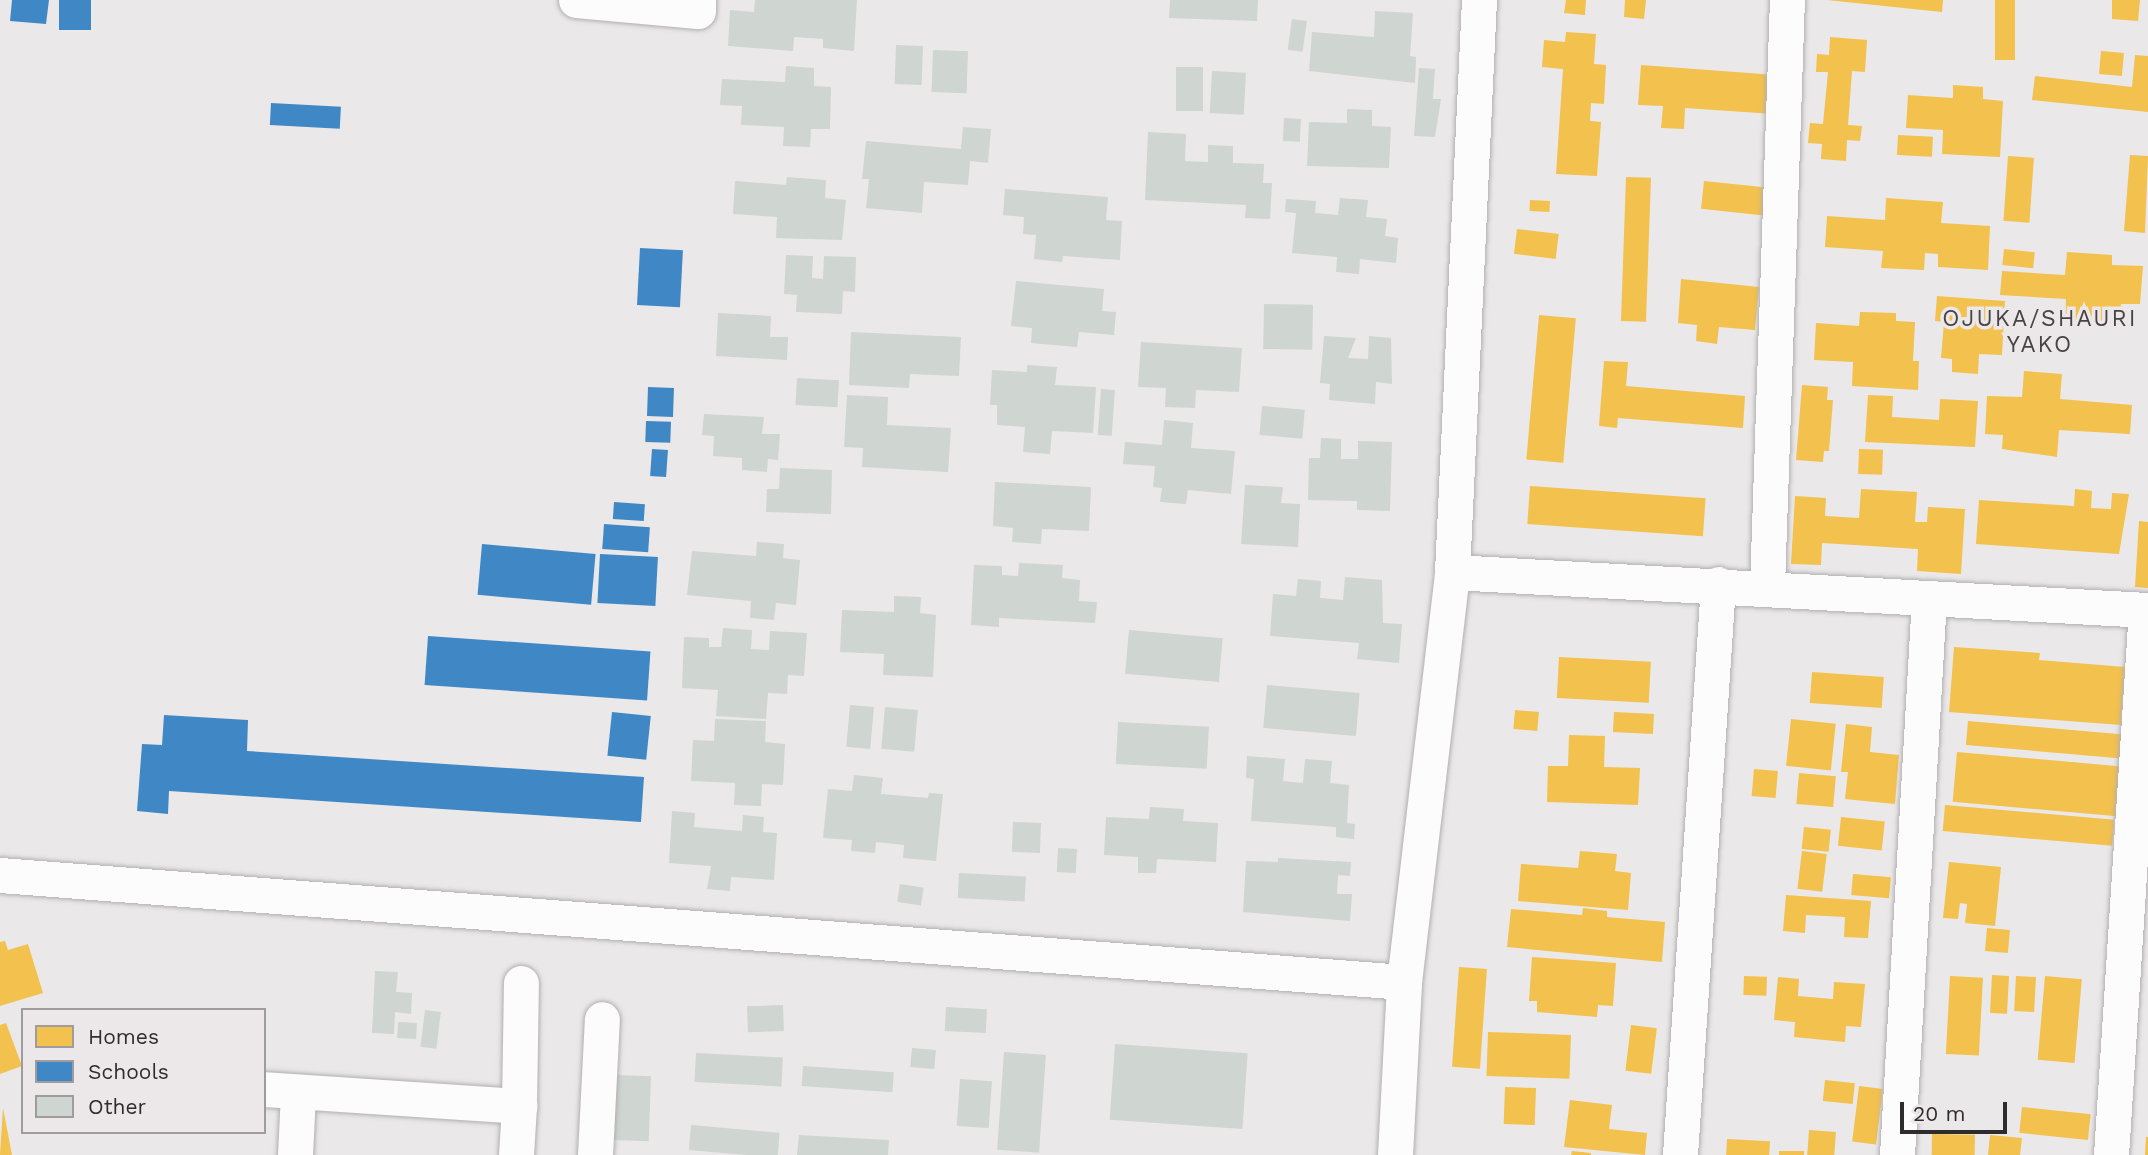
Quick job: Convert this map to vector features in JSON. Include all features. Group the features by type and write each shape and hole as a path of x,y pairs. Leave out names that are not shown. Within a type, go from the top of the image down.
{"street":[{"path":"576,0 698,11 698,0"},
{"path":"1395,1155 1404,982 1452,572 1479,0"},
{"path":"1767,586 1787,0"},
{"path":"1452,572 1767,586 2147,610 2111,1155"},
{"path":"1680,1155 1718,584"},
{"path":"1897,1155 1929,597"},
{"path":"0,875 1404,982"},
{"path":"516,1155 521,983"},
{"path":"595,1155 602,1019"},
{"path":"295,1155 281,1091 519,1106"}],"building: Homes":[{"path":"1566,0 1586,0 1585,15 1564,13"},
{"path":"1625,0 1646,0 1644,19 1624,17"},
{"path":"1827,0 1943,0 1942,12"},
{"path":"1995,0 2015,0 2015,60 1995,60"},
{"path":"2112,0 2140,0 2138,21 2112,19"},
{"path":"1566,32 1596,34 1594,64 1606,65 1604,104 1591,103 1590,121 1601,122 1597,176 1556,174 1563,69 1542,67 1544,40 1565,42"},
{"path":"1830,37 1867,40 1865,72 1852,71 1848,125 1862,126 1860,141 1847,140 1846,161 1821,159 1822,144 1808,143 1810,123 1823,124 1828,72 1816,72 1817,54 1829,55"},
{"path":"2101,51 2124,53 2122,76 2099,74"},
{"path":"2135,55 2148,56 2148,112 2032,100 2035,76 2132,87"},
{"path":"1641,65 1776,75 1774,114 1685,108 1684,129 1661,128 1663,106 1638,105"},
{"path":"1953,85 1983,87 1983,99 2003,101 2000,157 1942,154 1943,130 1906,128 1908,95 1953,98"},
{"path":"1898,135 1933,137 1932,157 1897,155"},
{"path":"2130,155 2148,156 2145,233 2124,231"},
{"path":"2008,156 2034,158 2029,223 2003,221"},
{"path":"1626,177 1651,178 1646,322 1621,321"},
{"path":"1704,181 1767,188 1764,215 1701,209"},
{"path":"1886,198 1943,202 1941,223 1990,226 1988,270 1938,267 1938,254 1925,253 1924,270 1881,268 1883,251 1825,247 1827,216 1885,220"},
{"path":"1530,200 1550,201 1549,212 1529,211"},
{"path":"1517,229 1559,234 1556,259 1514,254"},
{"path":"2004,249 2035,252 2033,268 2002,265"},
{"path":"2067,252 2112,255 2112,265 2143,266 2140,304 2121,304 2119,324 2065,321 2066,299 2000,295 2002,271 2065,275"},
{"path":"1681,279 1759,287 1755,330 1719,327 1717,344 1696,341 1697,325 1678,323"},
{"path":"1937,296 2005,301 2002,355 1979,354 1978,374 1952,372 1952,359 1941,358 1944,322 1935,321"},
{"path":"1860,312 1896,313 1896,321 1915,322 1913,361 1919,361 1918,390 1852,386 1853,362 1814,360 1816,323 1859,326"},
{"path":"1539,315 1576,318 1563,463 1526,459"},
{"path":"1604,361 1628,362 1626,386 1745,396 1743,428 1618,418 1617,428 1599,426"},
{"path":"2024,371 2062,374 2060,399 2132,405 2130,434 2059,430 2057,457 2002,449 2003,435 1985,434 1987,396 2022,397"},
{"path":"1802,385 1828,387 1827,400 1833,400 1829,451 1824,451 1823,462 1796,460"},
{"path":"1868,395 1893,396 1892,417 1939,420 1940,399 1978,401 1975,447 1865,442"},
{"path":"1859,449 1883,450 1882,475 1858,474"},
{"path":"1530,486 1706,498 1703,536 1527,524"},
{"path":"1861,489 1917,492 1915,522 1927,522 1928,507 1965,509 1961,574 1917,571 1918,549 1822,543 1821,565 1791,564 1795,496 1826,498 1825,516 1859,518"},
{"path":"2075,489 2092,491 2091,508 2111,509 2112,493 2129,494 2119,554 1976,544 1979,500 2074,506"},
{"path":"2139,521 2148,522 2148,588 2135,587"},
{"path":"1954,647 2040,653 2039,660 2125,667 2121,725 1949,712"},
{"path":"1559,657 1651,662 1649,703 1557,698"},
{"path":"1812,672 1884,677 1882,708 1810,703"},
{"path":"1515,710 1539,712 1537,731 1513,729"},
{"path":"1614,712 1654,714 1653,734 1613,732"},
{"path":"1791,719 1836,724 1831,770 1786,766"},
{"path":"1968,721 2123,735 2121,759 1966,745"},
{"path":"1846,724 1872,727 1870,752 1899,755 1895,804 1845,799 1848,772 1841,772"},
{"path":"1569,735 1605,736 1604,767 1640,768 1638,805 1547,802 1548,766 1568,766"},
{"path":"1957,752 2121,766 2117,816 1953,802"},
{"path":"1754,769 1778,771 1776,798 1752,796"},
{"path":"1799,773 1836,776 1833,807 1796,804"},
{"path":"1945,805 2114,820 2112,846 1943,831"},
{"path":"1841,817 1885,822 1882,850 1838,846"},
{"path":"1804,827 1831,830 1829,852 1802,849"},
{"path":"1580,851 1617,854 1615,871 1631,873 1628,910 1518,901 1521,864 1578,868"},
{"path":"1802,851 1827,854 1822,892 1797,889"},
{"path":"1949,862 2001,867 1995,926 1965,923 1967,904 1960,903 1958,919 1943,918"},
{"path":"1853,874 1891,877 1889,898 1851,895"},
{"path":"1786,895 1871,901 1868,938 1844,937 1845,917 1806,915 1805,933 1783,931"},
{"path":"1583,908 1607,911 1607,917 1665,922 1662,962 1507,947 1511,909 1582,915"},
{"path":"1987,928 2010,930 2008,953 1985,951"},
{"path":"5,941 8,950 28,944 43,993 0,1006 0,942"},
{"path":"1532,957 1616,963 1613,1006 1598,1005 1597,1017 1537,1012 1537,1001 1529,1001"},
{"path":"1459,967 1487,969 1480,1069 1452,1067"},
{"path":"1992,975 2009,976 2007,1014 1990,1013"},
{"path":"1744,976 1767,977 1766,996 1743,995"},
{"path":"1950,976 1983,978 1979,1056 1946,1054"},
{"path":"2016,976 2036,977 2034,1012 2014,1011"},
{"path":"2045,976 2082,979 2075,1063 2038,1060"},
{"path":"1778,977 1799,979 1798,996 1833,999 1834,982 1865,984 1861,1027 1846,1026 1845,1042 1794,1037 1795,1022 1774,1020"},
{"path":"6,1023 21,1066 0,1074 0,1025"},
{"path":"1631,1025 1657,1028 1651,1074 1625,1071"},
{"path":"1488,1032 1571,1035 1569,1079 1486,1076"},
{"path":"1825,1080 1855,1083 1853,1104 1823,1101"},
{"path":"1859,1086 1883,1089 1876,1145 1852,1142"},
{"path":"1505,1087 1536,1088 1535,1125 1504,1124"},
{"path":"1570,1100 1612,1105 1609,1129 1647,1133 1645,1155 1564,1147"},
{"path":"2022,1107 2091,1114 2088,1140 2019,1133"},
{"path":"3,1108 12,1155 0,1155"},
{"path":"1809,1130 1836,1132 1834,1155 1807,1155"},
{"path":"1932,1134 1975,1135 1975,1155 1932,1155"},
{"path":"1990,1135 2022,1138 2020,1155 1988,1155"},
{"path":"2148,1137 2148,1155 2145,1155"},
{"path":"1727,1139 1770,1141 1769,1155 1726,1155"},
{"path":"1572,1151 1591,1153 1591,1155 1571,1155"},
{"path":"1779,1151 1804,1151 1804,1155 1779,1155"}],"building: Schools":[{"path":"12,0 49,0 46,24 10,21"},
{"path":"59,0 91,0 91,30 59,30"},
{"path":"271,103 341,107 340,129 270,125"},
{"path":"640,248 683,250 680,307 637,305"},
{"path":"648,387 674,388 673,417 647,416"},
{"path":"646,421 671,422 670,443 645,442"},
{"path":"652,449 668,450 666,477 650,476"},
{"path":"614,502 645,504 644,521 613,519"},
{"path":"604,524 650,527 648,552 602,549"},
{"path":"482,544 596,554 591,605 478,595"},
{"path":"600,554 658,557 655,606 597,603"},
{"path":"428,636 650,652 647,700 425,685"},
{"path":"612,712 651,716 646,760 607,756"},
{"path":"164,715 248,720 247,751 644,777 641,822 169,791 168,814 137,811 142,744 162,745"}],"building: Other":[{"path":"755,0 857,0 854,51 823,48 823,39 794,37 793,51 728,46 730,10 754,12"},
{"path":"1170,0 1258,0 1257,21 1169,18"},
{"path":"1375,11 1413,13 1410,56 1416,57 1415,83 1309,71 1312,32 1374,37"},
{"path":"1292,19 1307,21 1303,52 1288,50"},
{"path":"896,45 923,46 922,85 895,84"},
{"path":"933,50 968,51 967,93 932,92"},
{"path":"786,66 814,68 814,86 831,87 830,129 811,129 810,147 783,146 784,127 741,125 742,106 720,105 722,79 785,82"},
{"path":"1176,67 1203,67 1203,111 1176,111"},
{"path":"1419,68 1435,69 1433,99 1441,99 1435,137 1414,136"},
{"path":"1212,71 1246,73 1244,115 1210,113"},
{"path":"1347,109 1372,110 1372,126 1391,127 1389,168 1307,166 1309,122 1347,123"},
{"path":"1284,118 1301,119 1300,142 1283,141"},
{"path":"963,127 991,129 988,163 970,161 968,185 924,182 922,213 866,208 869,179 862,179 866,141 961,149"},
{"path":"1148,132 1186,134 1185,161 1208,162 1208,145 1233,146 1233,163 1264,164 1263,183 1272,183 1270,219 1245,218 1246,205 1145,200"},
{"path":"787,177 826,180 825,198 846,200 842,240 776,238 777,217 733,214 735,181 786,185"},
{"path":"1005,189 1108,197 1106,220 1122,221 1120,260 1063,256 1062,262 1034,259 1036,235 1023,234 1024,217 1003,215"},
{"path":"1340,198 1368,200 1366,217 1387,219 1385,236 1398,238 1396,263 1360,259 1359,274 1336,272 1337,257 1292,253 1296,213 1285,212 1286,199 1316,201 1315,213 1338,215"},
{"path":"786,255 813,256 812,278 823,279 824,256 856,257 855,292 843,291 842,314 796,312 797,295 784,294"},
{"path":"1016,281 1104,289 1102,311 1116,312 1114,335 1079,332 1077,347 1031,343 1032,328 1011,326"},
{"path":"1264,304 1313,305 1312,350 1263,349"},
{"path":"718,313 771,316 770,337 788,337 787,360 716,356"},
{"path":"851,332 961,337 959,376 910,374 909,388 849,385"},
{"path":"1324,336 1356,338 1348,358 1368,359 1369,336 1391,338 1392,384 1376,382 1375,404 1329,400 1330,384 1320,383"},
{"path":"1141,342 1242,348 1239,392 1196,390 1195,408 1165,407 1166,388 1138,387"},
{"path":"1027,365 1057,367 1055,385 1096,387 1093,433 1052,431 1050,454 1023,452 1025,427 997,425 997,405 990,405 992,370 1027,372"},
{"path":"797,378 839,380 838,407 796,405"},
{"path":"1101,389 1115,390 1112,436 1098,435"},
{"path":"847,395 888,397 887,425 951,428 948,472 862,467 863,448 844,447"},
{"path":"1262,406 1305,410 1302,439 1259,435"},
{"path":"704,414 764,417 762,434 780,434 778,460 768,459 767,472 742,470 742,458 713,456 714,436 702,435"},
{"path":"1164,420 1193,423 1191,448 1235,451 1231,494 1188,490 1186,504 1160,502 1162,488 1153,487 1155,466 1123,464 1125,442 1162,445"},
{"path":"1321,438 1341,439 1341,459 1358,459 1358,441 1392,442 1390,511 1357,510 1357,501 1308,500 1309,458 1320,458"},
{"path":"780,468 832,470 831,514 766,512 767,489 779,489"},
{"path":"995,482 1091,487 1089,531 1042,529 1041,544 1012,542 1013,528 993,526"},
{"path":"1245,485 1283,487 1281,503 1300,504 1298,547 1241,544"},
{"path":"757,542 784,544 783,558 800,560 796,605 776,603 774,620 750,618 751,601 687,595 692,551 756,556"},
{"path":"1019,563 1063,565 1062,578 1080,580 1079,601 1097,602 1095,623 999,618 999,627 971,625 974,565 1002,566 1002,575 1018,576"},
{"path":"1345,577 1382,580 1383,623 1402,624 1399,663 1357,659 1359,643 1270,636 1273,594 1296,596 1298,579 1321,581 1320,598 1343,600"},
{"path":"894,596 921,597 920,613 936,615 933,677 883,675 884,654 840,652 842,610 894,612"},
{"path":"723,628 752,630 751,649 769,650 770,631 807,633 804,676 788,675 787,694 768,693 766,719 716,716 718,690 682,688 684,637 709,638 709,647 721,647"},
{"path":"1129,630 1223,638 1219,682 1125,674"},
{"path":"1267,685 1360,693 1356,736 1263,728"},
{"path":"850,705 874,707 870,749 846,747"},
{"path":"885,707 918,710 914,752 881,749"},
{"path":"715,719 766,721 765,742 785,744 783,785 762,784 761,806 734,805 735,783 691,781 693,740 714,741"},
{"path":"1118,722 1209,727 1207,769 1116,764"},
{"path":"1247,756 1285,759 1283,781 1303,783 1305,759 1332,761 1330,783 1349,785 1347,823 1355,824 1354,839 1336,837 1336,827 1251,821 1254,779 1246,778"},
{"path":"854,775 883,778 881,794 928,798 929,793 943,794 936,861 903,858 904,845 876,842 875,853 851,851 852,840 823,838 828,789 852,791"},
{"path":"1150,807 1184,809 1183,821 1218,823 1216,862 1157,859 1156,873 1138,873 1138,857 1104,855 1106,817 1149,819"},
{"path":"672,811 695,813 694,827 742,831 743,815 764,817 763,832 777,833 774,880 731,877 730,891 707,889 711,866 669,863"},
{"path":"1013,822 1041,823 1040,853 1012,852"},
{"path":"1058,848 1077,849 1076,873 1057,872"},
{"path":"1278,858 1351,862 1350,876 1338,875 1337,894 1352,894 1350,921 1243,912 1246,861 1278,862"},
{"path":"959,873 1026,877 1025,901 958,898"},
{"path":"900,884 924,888 921,906 897,902"},
{"path":"375,971 398,972 396,992 412,993 411,1014 395,1012 394,1034 372,1033"},
{"path":"783,1005 784,1031 748,1032 747,1006"},
{"path":"946,1007 987,1009 986,1033 945,1031"},
{"path":"425,1010 441,1012 436,1049 420,1047"},
{"path":"398,1022 417,1023 416,1039 397,1038"},
{"path":"1115,1044 1248,1053 1242,1129 1110,1120"},
{"path":"912,1048 936,1050 934,1069 910,1067"},
{"path":"1004,1052 1046,1055 1039,1153 997,1150"},
{"path":"696,1053 783,1058 781,1087 694,1082"},
{"path":"803,1066 894,1072 892,1092 802,1086"},
{"path":"616,1075 651,1076 649,1141 614,1140"},
{"path":"960,1079 992,1081 989,1128 957,1126"},
{"path":"691,1125 780,1133 778,1155 689,1150"},
{"path":"799,1135 889,1140 888,1155 797,1155"}],"district":[{"name":"OJUKA/SHAURI YAKO","path":"2040,332"}]}
